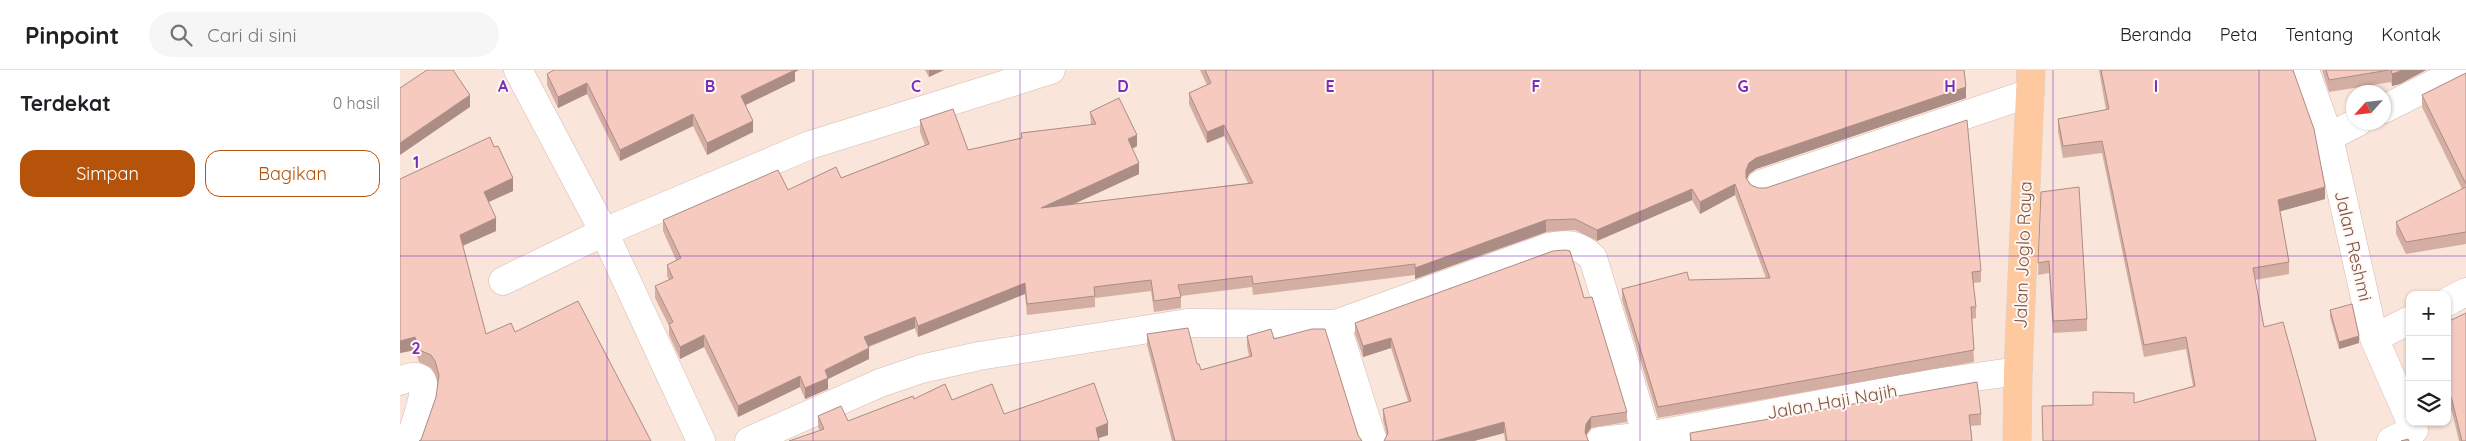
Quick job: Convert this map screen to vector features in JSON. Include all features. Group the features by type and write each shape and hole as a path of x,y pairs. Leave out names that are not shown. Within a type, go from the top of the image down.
{"main road":[{"name":"Jalan Joglo Raya","path":"2017,441 2018,371 2030,81"}],"street":[{"path":"518,70 604,232 701,441"},
{"path":"503,281 604,232 810,145 1051,70"},
{"name":"Jalan Reshmi","path":"2305,70 2329,137 2374,338 2409,431"},
{"path":"2391,105 2461,70"},
{"path":"1761,184 2030,81"},
{"path":"2329,137 2346,128"},
{"path":"749,441 880,383 921,369 979,356 1187,322 1336,324 1549,247 1564,244 1574,245 1586,250 1593,258 1647,436"},
{"path":"2451,300 2466,292"},
{"path":"2374,338 2406,322"},
{"path":"1336,324 1373,441"},
{"name":"Jalan Haji Najih","path":"1600,441 1647,436 1934,383 2018,371"},
{"path":"400,381 409,377 415,377 423,382 425,387 420,412 410,441"}],"shaded area":[{"path":"400,70 2466,70 2466,441 400,441"}],"building":[{"path":"427,70 453,70 470,95 400,143 400,88"},
{"path":"554,70 795,70 741,96 753,121 707,143 693,114 620,150 587,83 558,97 547,74"},
{"path":"1205,70 1964,70 1966,87 1756,158 1749,163 1746,170 1746,178 1751,185 1758,188 1766,188 1967,120 1981,271 1972,272 1976,307 1971,307 1974,350 1658,407 1622,289 1687,272 1689,280 1770,278 1735,184 1700,202 1692,189 1597,230 1575,219 1546,220 1415,268 1415,264 1253,284 1252,276 1178,285 1181,297 1154,301 1151,280 1094,287 1095,296 1027,304 1025,283 918,326 915,317 864,337 869,348 825,370 828,378 805,388 800,376 738,406 704,335 680,347 669,324 673,322 655,286 673,278 667,265 681,258 663,220 778,170 788,190 836,167 841,178 929,144 920,120 953,109 968,150 1022,138 1021,133 1096,124 1090,112 1119,98 1137,135 1128,139 1139,163 1041,208 1253,183 1224,125 1207,132 1189,93 1211,83"},
{"path":"2101,70 2293,70 2314,129 2325,187 2278,200 2289,262 2253,268 2264,327 2283,322 2316,441 2043,441 2042,406 2093,405 2093,392 2134,393 2134,403 2195,386 2186,337 2144,345 2102,141 2063,146 2058,119 2109,109"},
{"path":"2326,70 2389,70 2329,80"},
{"path":"2391,70 2403,70 2392,74"},
{"path":"2466,73 2466,184 2422,95"},
{"path":"490,137 494,147 498,146 513,178 484,192 496,218 460,235 486,334 511,323 515,332 578,301 651,441 419,441 421,440 436,397 439,375 435,361 431,355 419,350 415,337 400,341 400,179"},
{"path":"2079,187 2087,319 2053,321 2049,261 2038,263 2041,192"},
{"path":"2466,187 2466,232 2406,242 2396,222"},
{"path":"1553,251 1570,251 1584,298 1592,297 1627,412 1591,417 1586,424 1585,432 1589,441 1507,441 1504,422 1435,441 1384,441 1388,433 1383,409 1411,401 1391,338 1363,346 1355,323"},
{"path":"2352,304 2359,336 2339,342 2330,310"},
{"path":"2466,313 2466,441 2462,441 2451,398 2451,320"},
{"path":"1188,328 1197,364 1199,364 1201,370 1252,356 1247,336 1271,329 1274,339 1312,329 1325,329 1358,435 1362,441 1175,441 1147,334"},
{"path":"1977,382 1981,414 1969,415 1972,441 1691,441 1690,433"},
{"path":"1094,383 1108,423 1096,428 1099,441 789,441 824,429 818,416 841,406 848,421 913,396 914,399 945,384 952,400 992,384 1004,414"}]}
